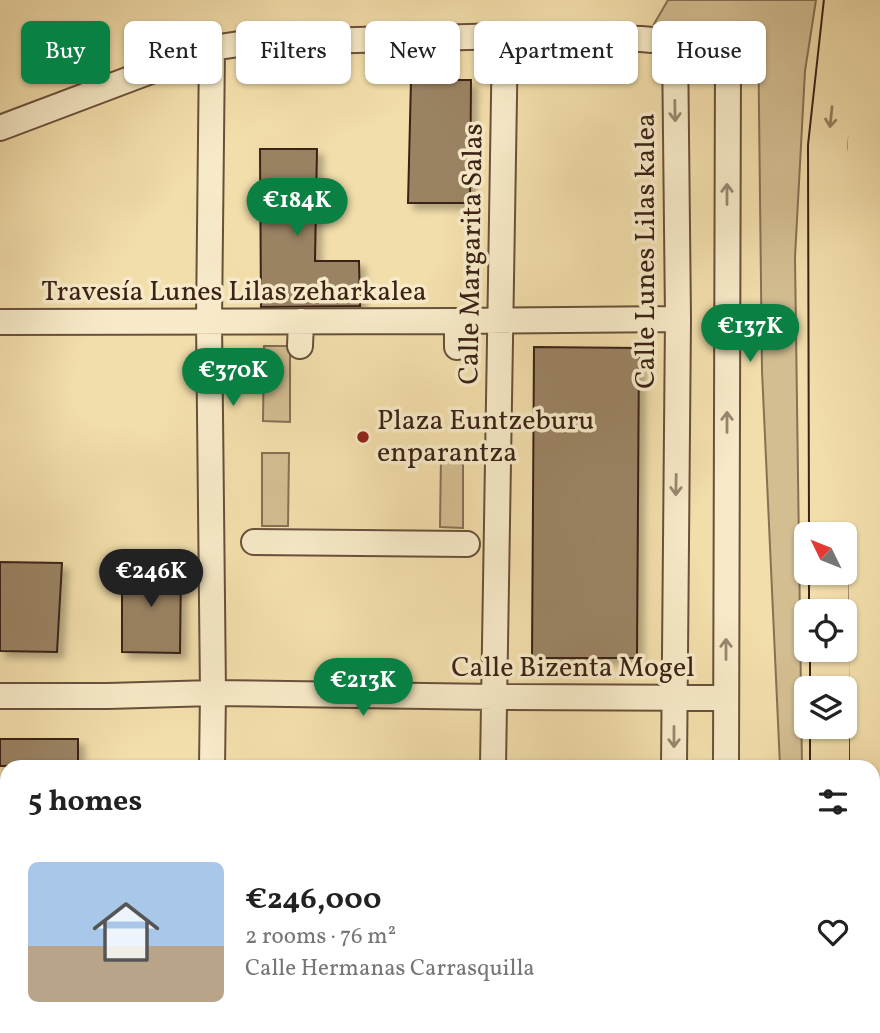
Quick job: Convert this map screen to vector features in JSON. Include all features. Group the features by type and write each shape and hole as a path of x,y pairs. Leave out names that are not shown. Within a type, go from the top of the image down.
{"highway":[{"path":"829,522 828,146 844,0"},
{"path":"869,760 864,328 866,153 878,0"},
{"path":"864,328 880,411"},
{"path":"812,522 827,367"},
{"path":"813,739 813,760"},
{"path":"830,739 830,760"}],"street":[{"path":"222,47 278,41 474,37"},
{"path":"0,128 124,81"},
{"path":"212,84 209,321 212,760"},
{"name":"Calle Margarita Salas","path":"493,760 504,84"},
{"name":"Calle Lunes Lilas kalea","path":"674,760 678,318 675,84"},
{"path":"726,760 728,84"},
{"name":"Travesía Lunes Lilas zeharkalea","path":"0,322 209,321 301,334 501,319 678,318"},
{"path":"457,321 457,347"},
{"path":"254,542 364,535 467,544"},
{"name":"Calle Bizenta Mogel","path":"0,696 213,693 726,698"}],"shaded area":[{"path":"668,0 816,0 805,71 795,257 799,522 794,522 794,585 800,585 800,599 794,599 794,662 801,662 801,676 794,676 794,739 802,739 802,760 780,760 762,371 759,84 766,84 766,21 656,21"},
{"path":"264,346 290,346 290,422 263,421"},
{"path":"262,453 289,453 288,526 262,526"},
{"path":"441,454 463,454 463,528 440,527"}],"building":[{"path":"460,80 471,80 470,203 408,203 411,84 460,84"},
{"path":"260,149 317,149 315,261 359,261 360,306 261,307"},
{"path":"534,347 639,348 637,658 532,658"},
{"path":"0,562 62,563 57,652 0,651"},
{"path":"122,565 181,567 180,653 122,652"},
{"path":"0,739 78,739 78,760 0,760"}],"place":[{"name":"Plaza Euntzeburu enparantza","path":"363,437"}]}
